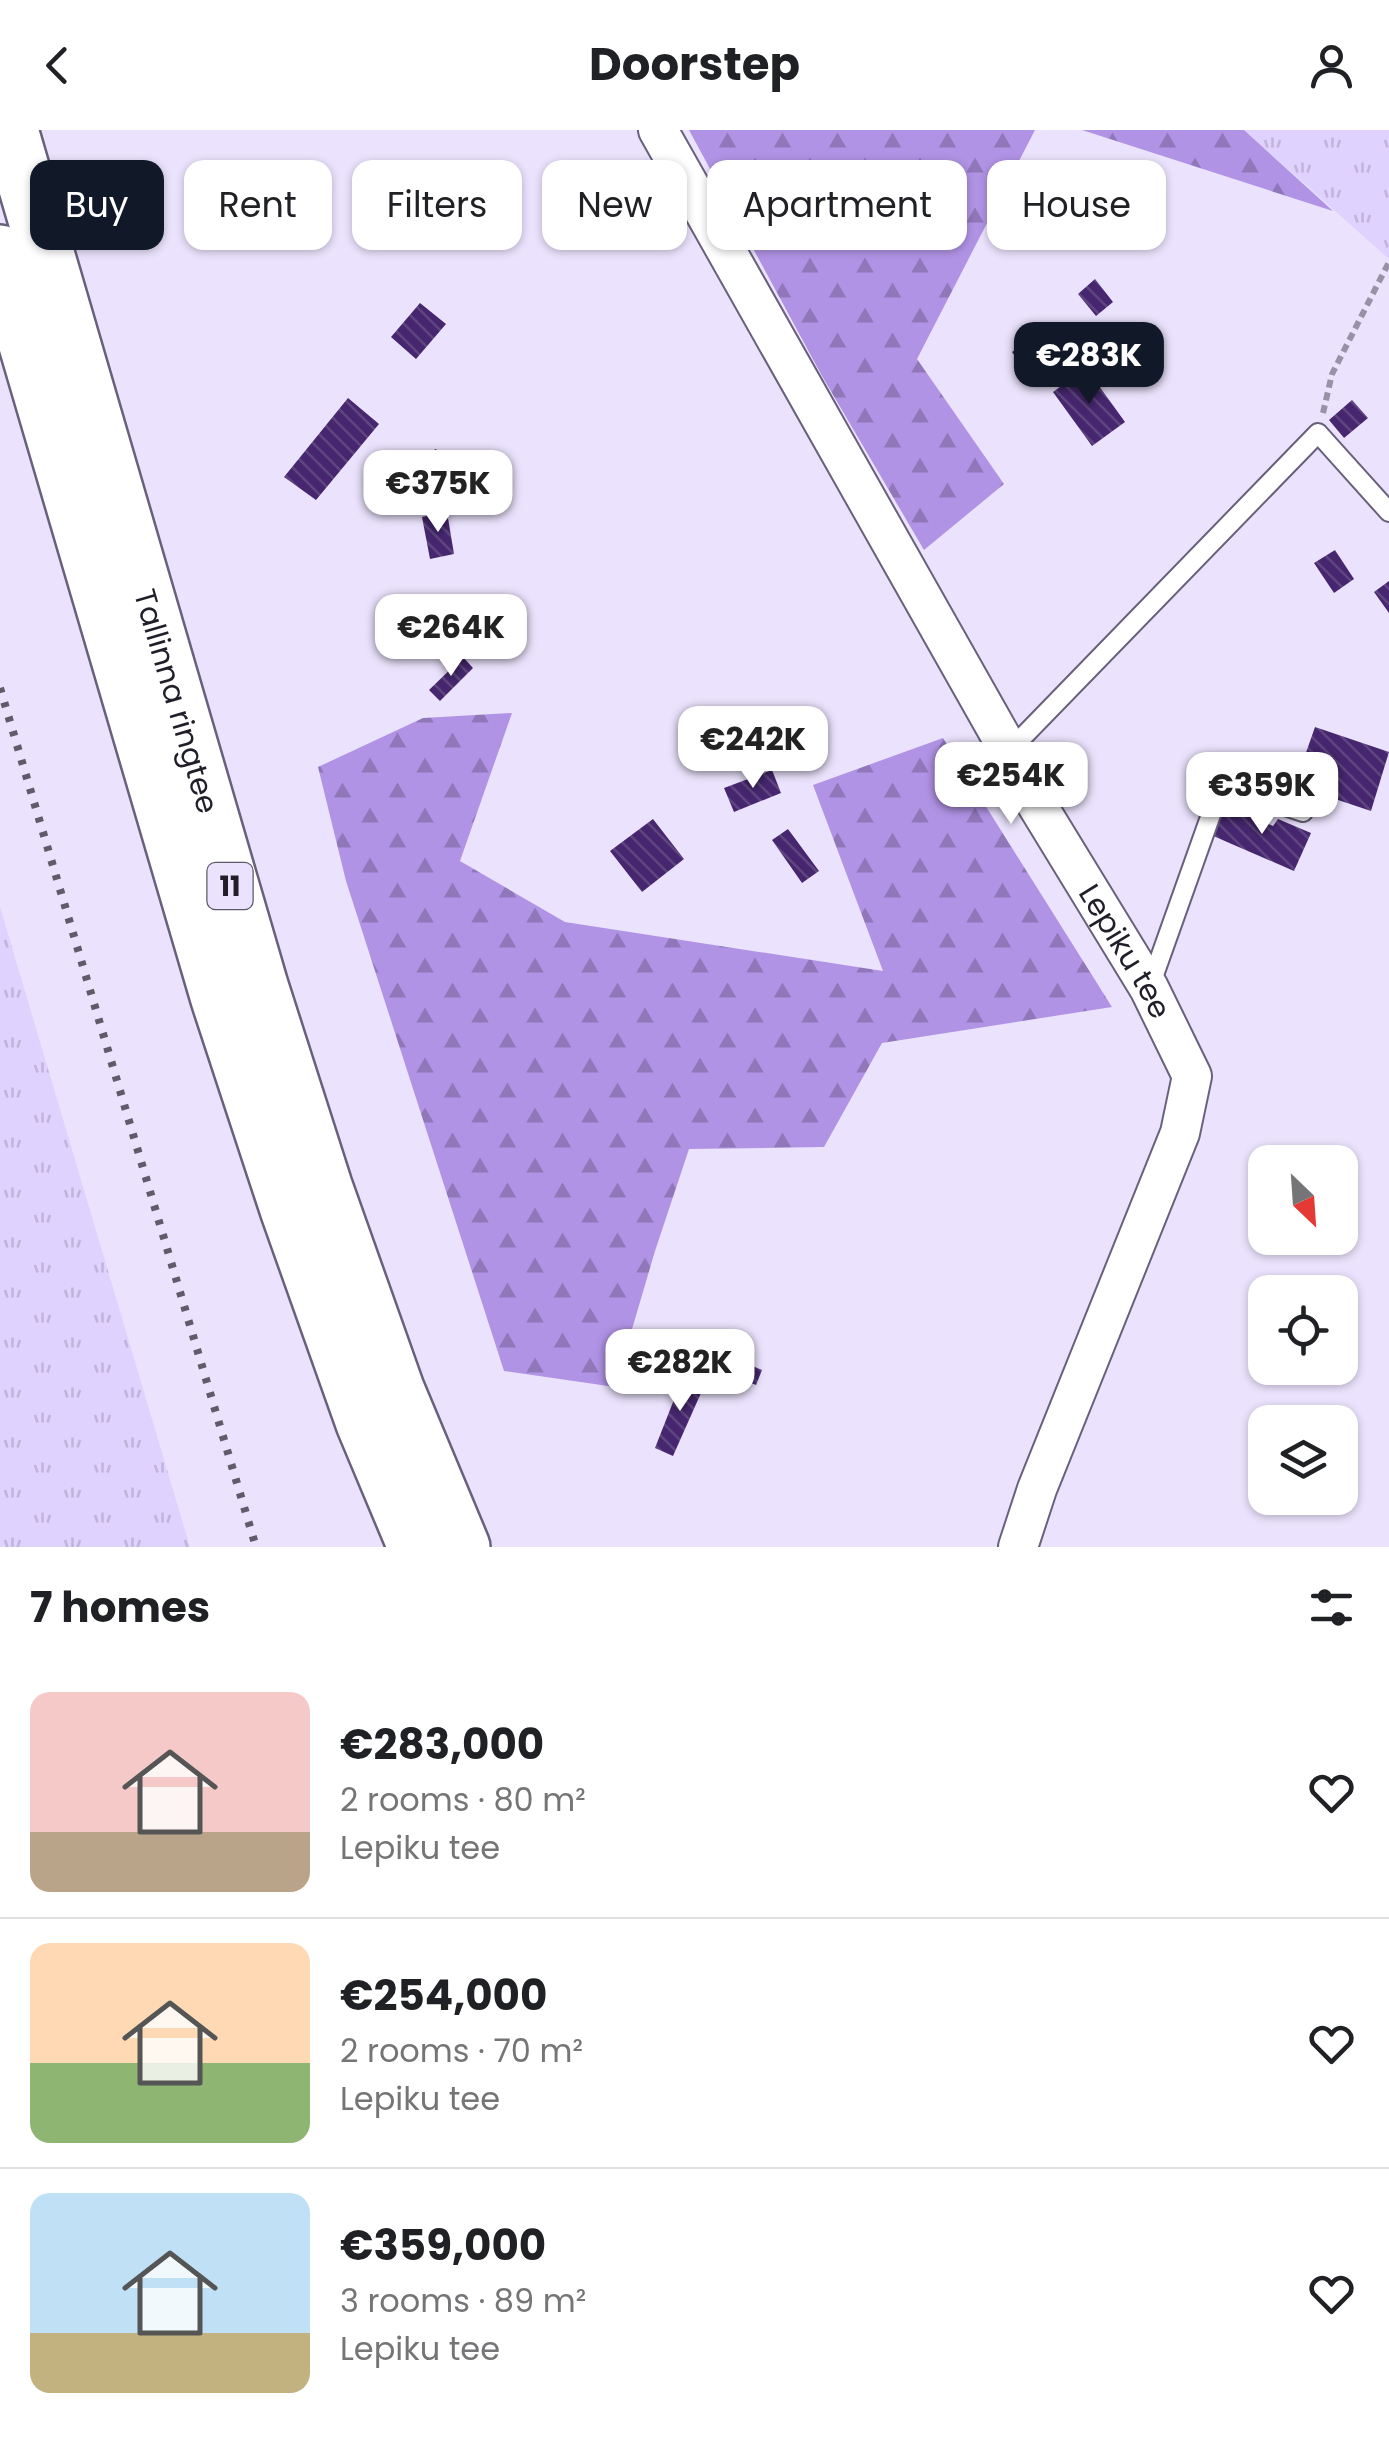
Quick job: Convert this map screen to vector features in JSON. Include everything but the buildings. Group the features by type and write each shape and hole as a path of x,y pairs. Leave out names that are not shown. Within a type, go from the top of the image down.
{"highway":[{"name":"Tallinna ringtee","path":"10,130 17,233 230,1036 364,1422 416,1547"},
{"path":"17,233 40,138 38,130"},
{"name":"Tallinna ringtee","path":"17,233 324,1186 396,1389 462,1547"}],"street":[{"name":"Lepiku tee","path":"658,130 1031,795 1149,988 1192,1076 1180,1133 1037,1489 1018,1547"}],"lane":[{"path":"1009,751 1318,433 1389,512"},
{"path":"1149,988 1214,806 1223,795 1240,791 1304,812"}],"path":[{"path":"1318,433 1332,374 1389,262"}],"green space":[{"path":"689,130 1035,130 1020,160 987,160 987,223 917,359 1004,484 924,550 754,250 967,250 967,160 707,160 707,163"},
{"path":"1082,130 1244,130 1333,211"},
{"path":"1244,130 1389,130 1389,259"},
{"path":"512,713 460,861 565,922 883,971 813,785 943,738 1112,1007 882,1043 824,1147 689,1149 615,1387 504,1371 346,881 318,767 423,718"},
{"path":"0,907 190,1547 0,1547"}],"railway":[{"path":"0,688 256,1547"}]}
